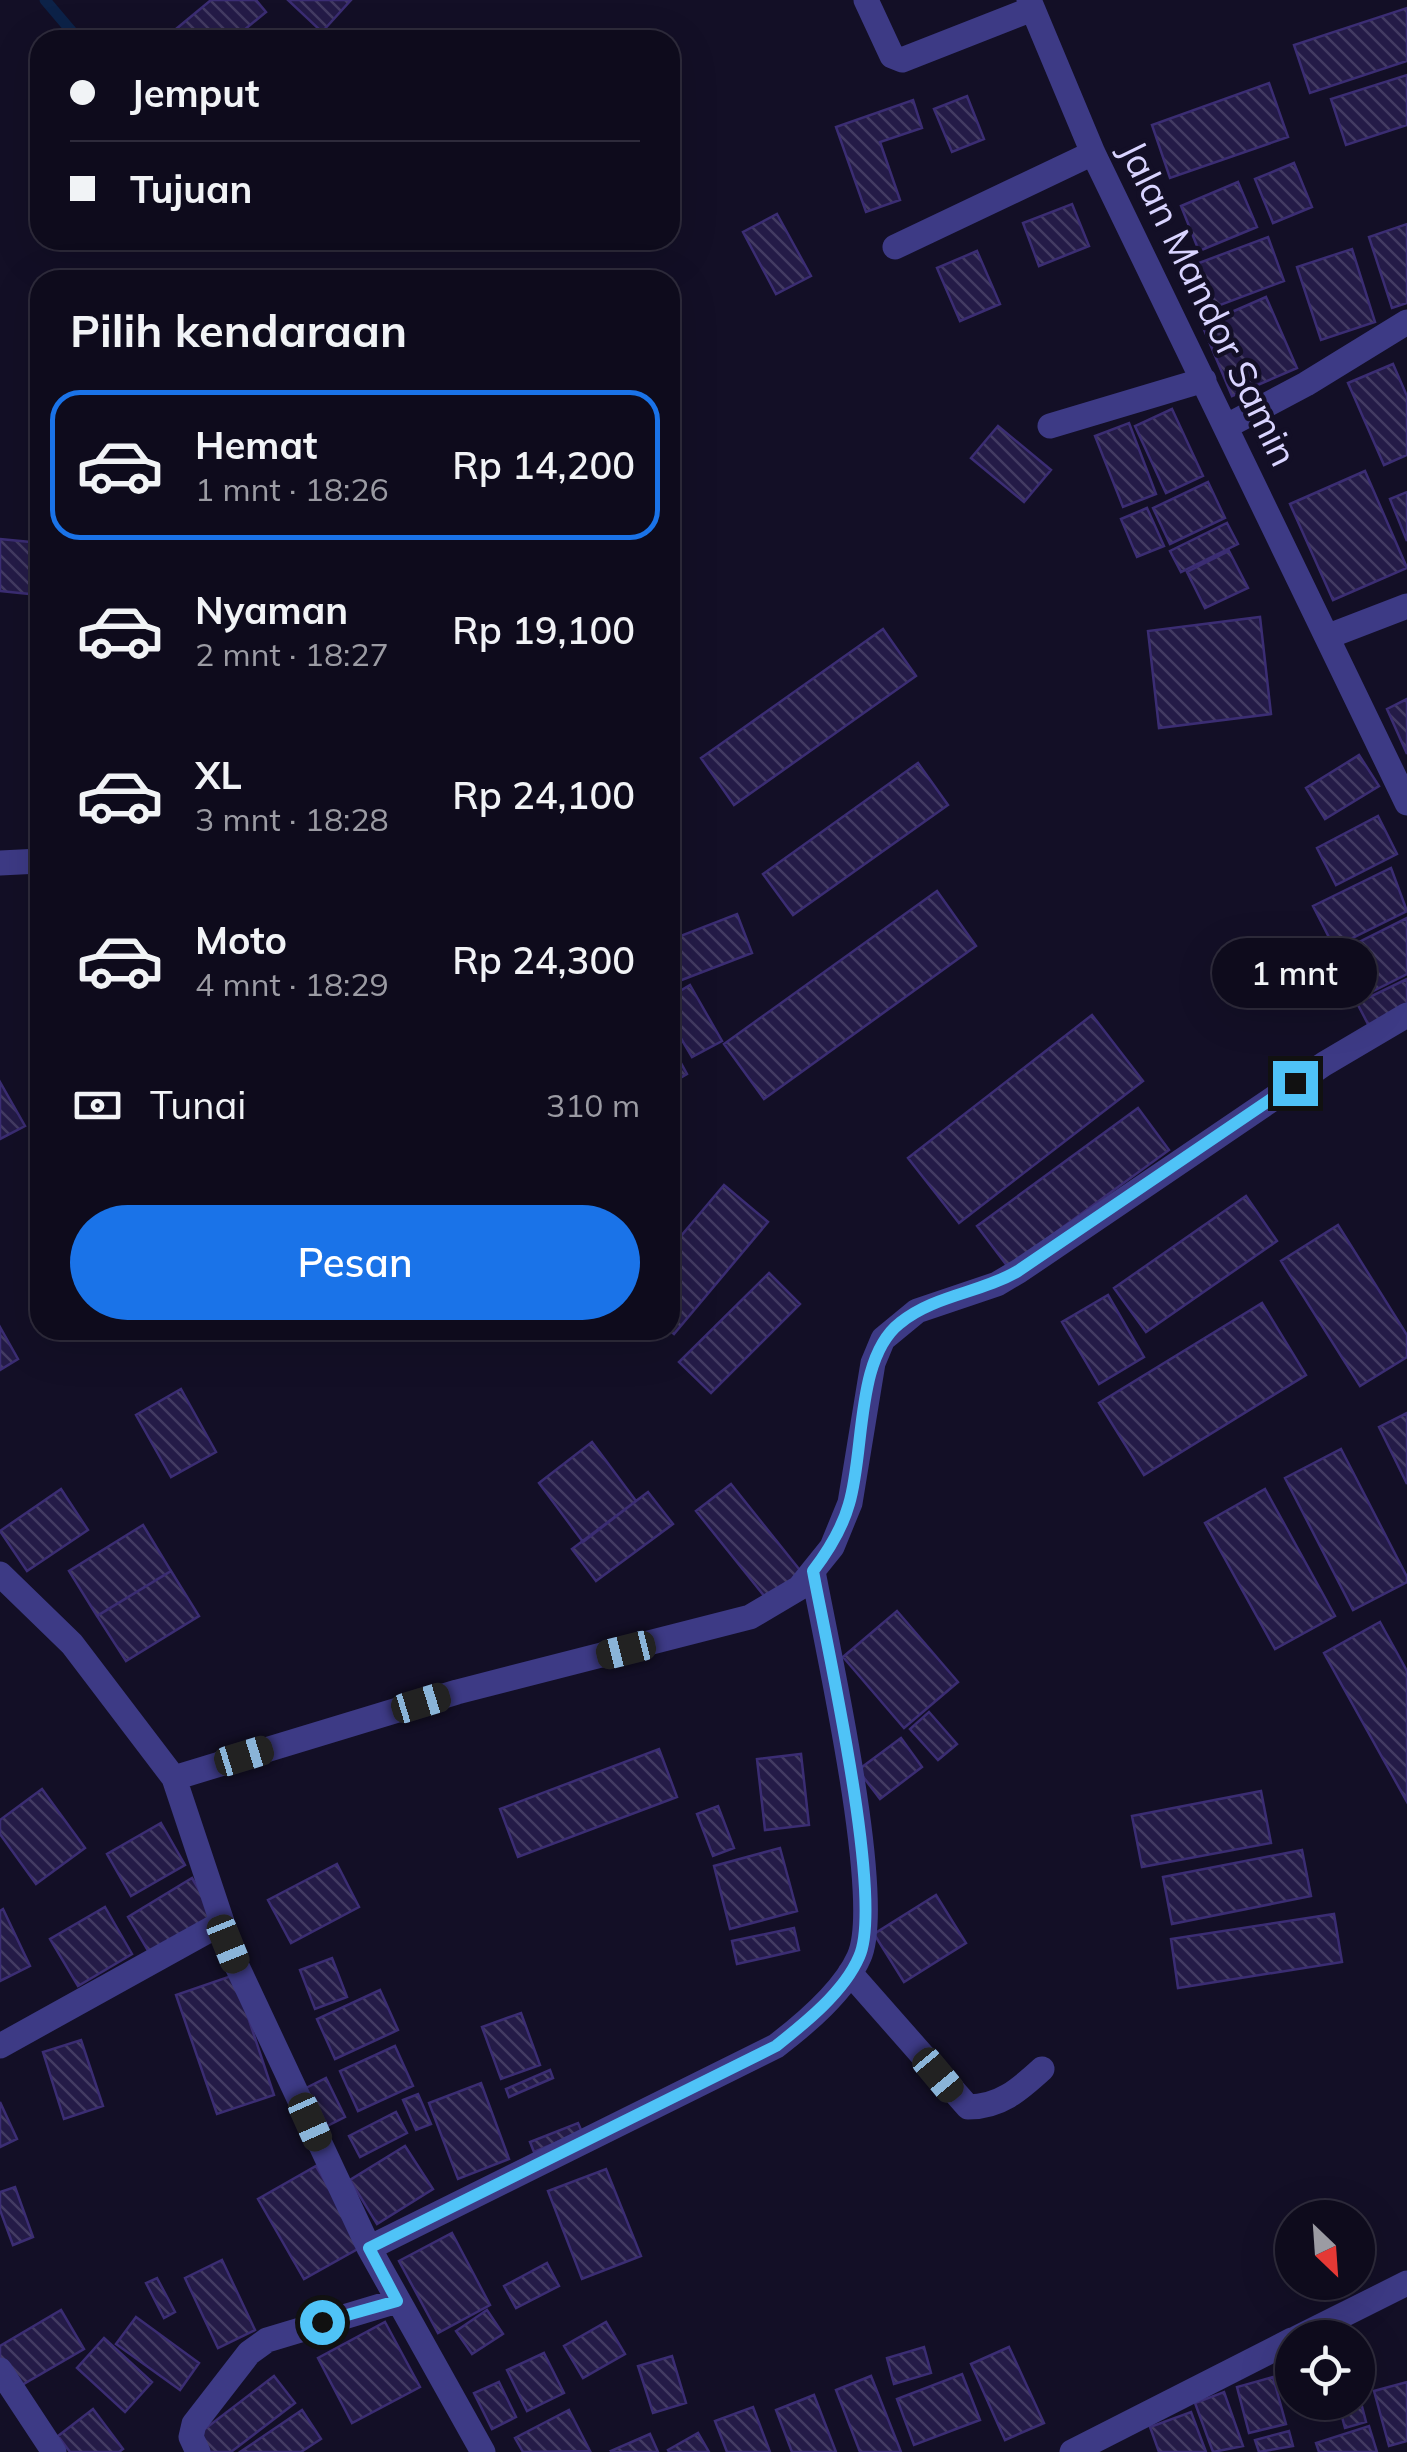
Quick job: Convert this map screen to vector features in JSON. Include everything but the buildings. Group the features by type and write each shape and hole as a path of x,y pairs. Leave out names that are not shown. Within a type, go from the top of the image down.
{"street":[{"path":"866,0 892,56 902,60 1030,5"},
{"name":"Jalan Mandor Samin","path":"1030,5 1093,153 1407,803"},
{"path":"895,246 1093,153"},
{"path":"1228,426 1407,322"},
{"path":"1050,426 1204,380"},
{"path":"1329,636 1407,606"},
{"path":"0,863 30,862"},
{"path":"174,1778 456,1692 750,1618 800,1588 832,1546 850,1502 873,1363 883,1339 898,1324 917,1311 997,1284 1324,1064 1407,1016"},
{"path":"369,2248 776,2046 802,2025 850,1973 862,1953 865,1892 853,1794 813,1571"},
{"path":"0,1574 72,1644 174,1778 220,1924 262,1999 369,2248 484,2452"},
{"path":"0,2046 220,1924"},
{"path":"850,1973 968,2107 988,2107 1015,2094 1042,2069"},
{"path":"1334,2320 1407,2284"},
{"path":"198,2452 192,2438 194,2424 258,2347 284,2332 397,2301"},
{"path":"1072,2452 1275,2349"},
{"path":"0,2370 54,2452"}],"waterway":[{"path":"45,0 70,30"}],"route":[{"path":"322,2322 397,2301 369,2248 776,2046 802,2025 850,1973 862,1953 865,1892 853,1794 813,1571 832,1546 850,1502 873,1363 883,1339 917,1311 997,1284 1018,1271 1295,1083"}]}
